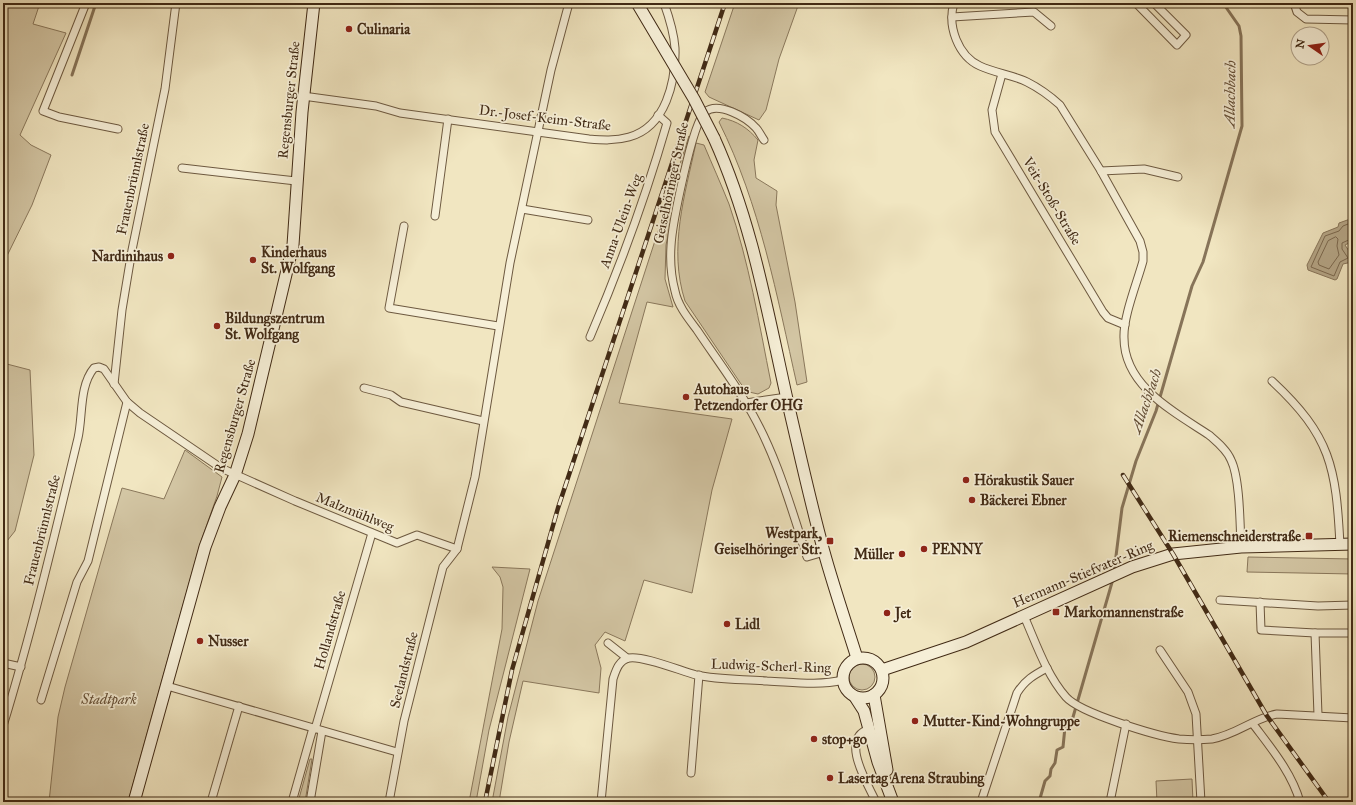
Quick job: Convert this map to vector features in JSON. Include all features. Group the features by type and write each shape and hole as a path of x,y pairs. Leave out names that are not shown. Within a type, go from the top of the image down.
{"street":[{"path":"86,3 43,111 59,117 118,129"},
{"name":"Frauenbrünnlstraße","path":"114,384 122,310 130,258 165,89 176,3"},
{"name":"Regensburger Straße","path":"134,802 205,547 235,475 258,396 293,245 296,181 303,96 314,3"},
{"path":"457,549 475,477 498,326 522,209 553,63 569,3"},
{"name":"Geiselhöringer Straße","path":"638,3 694,99 714,138 750,234 824,552 858,658"},
{"name":"Dr.-Josef-Keim-Straße","path":"303,96 589,139 616,140 630,137 643,130 658,115 663,109 670,91 674,71 675,47 664,3"},
{"path":"954,3 952,17 955,36 966,55 980,66 1027,82 1051,96 1066,115 1101,171 1140,242 1143,252 1143,261 1125,325 1124,347 1131,369 1152,395 1213,438 1231,459 1234,468 1238,501 1241,547"},
{"path":"1136,3 1177,44 1186,35 1154,3"},
{"path":"1294,3 1297,12 1306,19 1353,20"},
{"path":"952,17 1034,12 1051,26"},
{"path":"1160,27 1169,18"},
{"name":"Veit-Stoß-Straße","path":"1002,74 992,110 995,132 1103,312 1108,318 1125,325"},
{"name":"Geiselhöringer Straße","path":"764,140 756,128 730,111 712,108 704,112 698,122 693,137 671,244 672,277 681,308 746,403 769,447 785,489 807,557 824,552"},
{"name":"Anna-Ulein-Weg","path":"590,337 636,220 659,150 667,123 658,115"},
{"path":"435,216 448,119"},
{"path":"182,168 296,181"},
{"path":"1101,171 1144,169 1178,177"},
{"path":"522,209 588,220"},
{"path":"404,226 389,308 498,326"},
{"name":"Frauenbrünnlstraße","path":"3,726 21,666 79,436 87,380 94,368 99,367 104,369 127,402 140,413 221,468 235,475"},
{"path":"1272,381 1303,412 1315,428 1324,447 1332,467 1337,490 1340,545"},
{"path":"364,388 391,395 401,402 483,421"},
{"path":"746,403 787,397"},
{"path":"41,700 77,582 88,561 127,402"},
{"name":"Malzmühlweg","path":"235,475 397,543 417,535 457,549"},
{"name":"Hollandstraße","path":"292,802 316,729 372,532"},
{"name":"Hermann-Stiefvater-Ring","path":"882,670 966,642 1132,567 1154,559 1183,552 1241,547 1353,544"},
{"name":"Seelandstraße","path":"389,802 397,752 443,567 457,549"},
{"path":"1220,600 1318,606 1353,604"},
{"path":"1260,602 1261,630 1315,633 1353,633"},
{"path":"1024,616 1047,668 1067,698 1084,708 1126,724 1178,739 1199,740 1228,735 1267,716 1291,714 1353,718"},
{"path":"1315,633 1318,715"},
{"path":"601,802 613,678 621,661 627,658 608,643"},
{"path":"1160,650 1178,675 1193,702 1199,740 1201,802"},
{"name":"Ludwig-Scherl-Ring","path":"627,658 641,659 699,675 722,678 819,683 843,680"},
{"path":"855,697 862,698 874,695 878,692 883,681 882,670 879,665 869,658 858,658 846,666 843,680 846,688 862,705 878,762 894,802"},
{"path":"3,663 21,666"},
{"path":"981,802 1017,692 1024,682 1047,668"},
{"name":"Ludwig-Scherl-Ring","path":"691,773 699,675"},
{"path":"167,686 397,752"},
{"path":"874,695 894,802"},
{"path":"211,802 238,706"},
{"path":"1110,802 1126,724"},
{"path":"1253,724 1286,770 1298,792 1300,802"},
{"name":"Hollandstraße","path":"310,802 316,729"},
{"path":"869,729 863,731 856,741 854,754 876,802"}],"green space":[{"path":"3,3 40,3 33,24 66,33 20,135 31,145 51,155 32,205 3,264"},
{"path":"735,3 799,3 779,59 766,110 759,120 709,97 705,92"},
{"path":"722,118 733,121 742,126 758,140 754,160 756,178 777,191 776,205 795,302 807,382 797,385 766,251 746,185 719,122"},
{"path":"689,136 666,245 665,279 673,307 647,302 619,403 732,419 712,490 692,593 644,580 625,641 605,632 595,645 601,668 599,693 523,681 509,742 499,802 492,802 508,717 538,601"},
{"path":"696,143 704,145 729,204 748,270 771,383 769,388 758,394 749,392 741,384 685,301 680,281 678,241 680,222"},
{"path":"3,363 30,370 34,455 15,531 3,546"},
{"name":"Stadtpark","path":"185,450 222,477 200,544 128,802 49,802 58,717 65,687 122,488 164,499"},
{"path":"1248,557 1353,559 1353,574 1247,572"},
{"path":"492,567 530,569 489,730 476,802 469,802 502,629 503,587 500,577"},
{"path":"862,664 871,668 875,677 871,686 862,690 853,686 849,677 853,668"},
{"path":"310,759 312,759 305,802 298,802"},
{"path":"1192,779 1193,802 1157,802 1156,781"}],"water":[{"path":"1353,218 1353,241 1345,245 1351,254 1352,262 1343,264 1337,279 1335,280 1308,270 1307,265 1323,233 1338,227 1339,223"}],"waterway":[{"path":"72,75 96,3"},
{"name":"Allachbach","path":"1114,572 1122,508 1136,461 1156,411 1192,286 1203,262 1242,126 1241,36 1239,26 1223,3"},
{"name":"Allachbach","path":"1039,802 1045,781 1050,776 1051,769 1055,763 1057,750 1063,747 1065,727 1071,724 1113,579"}],"railway":[{"path":"485,802 512,670 558,508 725,3"},
{"path":"1123,475 1173,554 1267,716 1329,802"}],"place":[{"name":"Culinaria","path":"349,29"},
{"name":"Nardinihaus","path":"171,256"},
{"name":"Kinderhaus St. Wolfgang","path":"253,260"},
{"name":"Bildungszentrum St. Wolfgang","path":"217,326"},
{"name":"Autohaus Petzendorfer OHG","path":"686,397"},
{"name":"Hörakustik Sauer","path":"966,480"},
{"name":"Bäckerei Ebner","path":"972,500"},
{"name":"Riemenschneiderstraße","path":"1309,536"},
{"name":"Westpark, Geiselhöringer Str.","path":"830,541"},
{"name":"PENNY","path":"924,549"},
{"name":"Müller","path":"902,554"},
{"name":"Markomannenstraße","path":"1056,612"},
{"name":"Jet","path":"887,613"},
{"name":"Lidl","path":"727,624"},
{"name":"Nusser","path":"200,641"},
{"name":"Mutter-Kind-Wohngruppe","path":"915,721"},
{"name":"stop+go","path":"814,739"},
{"name":"Lasertag Arena Straubing","path":"830,778"}]}
